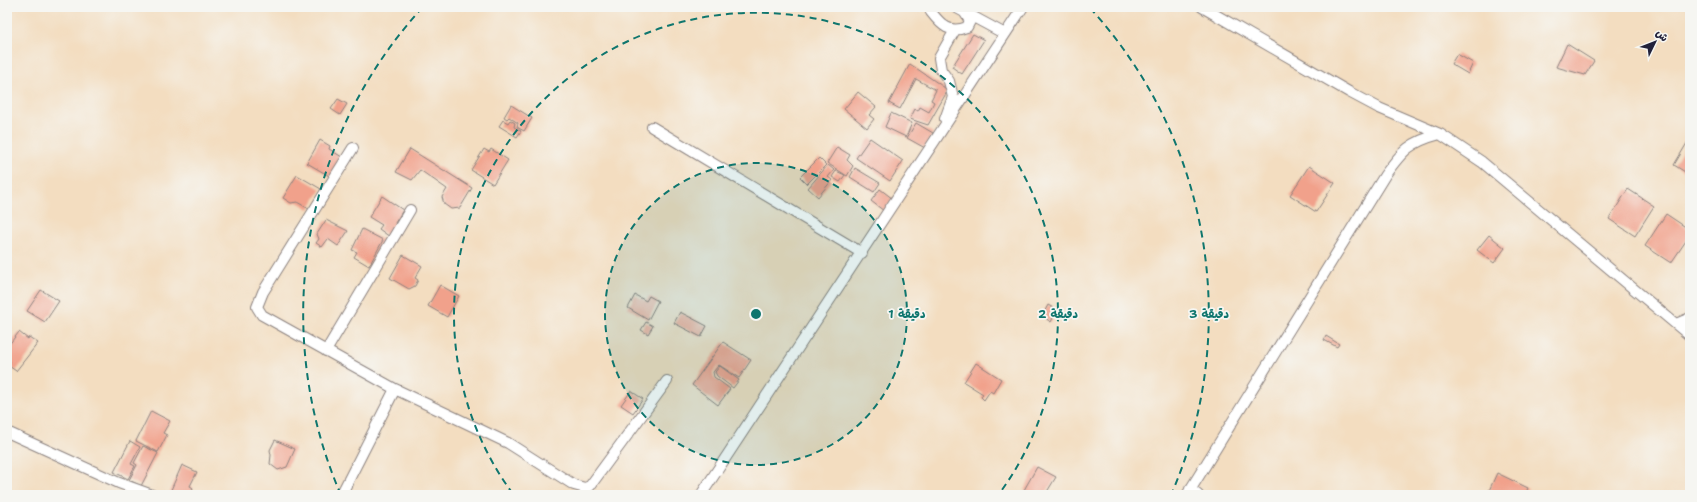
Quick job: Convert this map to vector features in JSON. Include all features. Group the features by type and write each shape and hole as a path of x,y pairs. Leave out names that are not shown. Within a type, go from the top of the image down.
{"street":[{"path":"932,7 931,12 938,21 950,29 955,30 967,27 970,21 965,13"},
{"path":"954,7 1005,34"},
{"path":"701,495 1023,7"},
{"path":"1202,7 1349,92 1379,108 1440,134 1482,162 1690,336"},
{"path":"943,129 946,113 953,97 949,82 941,70 939,58 955,30"},
{"path":"652,127 862,253"},
{"path":"1192,493 1390,169 1409,146 1420,139 1440,134"},
{"path":"354,148 263,292 257,307 262,315 395,389 508,443 574,485 585,488 590,486 667,381"},
{"path":"326,351 410,210"},
{"path":"1676,324 1690,318"},
{"path":"341,495 395,389"},
{"path":"7,432 119,483 152,495"}],"building":[{"path":"973,34 984,40 962,74 952,67"},
{"path":"1567,44 1594,61 1585,75 1556,67"},
{"path":"1457,54 1473,63 1468,74 1451,64"},
{"path":"910,64 948,90 928,125 910,119 915,109 918,111 920,107 929,112 934,102 931,100 936,90 916,79 900,109 889,103"},
{"path":"858,92 876,107 869,115 874,119 867,128 844,109"},
{"path":"338,99 347,104 340,115 331,109"},
{"path":"511,105 532,118 524,131 517,127 518,123 509,117 507,119 504,117"},
{"path":"891,113 912,123 906,137 885,127"},
{"path":"503,120 508,123 510,120 515,123 514,127 521,131 517,137 499,126"},
{"path":"916,123 933,133 925,148 907,138"},
{"path":"870,138 903,161 890,181 856,158"},
{"path":"1690,138 1690,175 1674,165"},
{"path":"320,140 330,146 329,149 342,157 331,177 307,163"},
{"path":"837,147 850,155 847,160 853,166 847,176 827,163"},
{"path":"410,149 472,188 460,208 451,209 444,204 442,197 447,189 420,170 412,180 396,172"},
{"path":"484,149 489,152 491,149 508,160 493,184 471,170"},
{"path":"819,158 826,165 807,184 800,177"},
{"path":"828,165 834,170 828,177 832,180 818,197 808,188"},
{"path":"1309,166 1335,183 1316,212 1290,195"},
{"path":"855,168 880,183 874,192 850,177"},
{"path":"836,171 845,175 840,182 832,177"},
{"path":"297,175 321,189 309,209 297,202 291,203 283,198"},
{"path":"880,189 893,199 884,211 871,201"},
{"path":"1628,189 1654,206 1635,236 1609,219"},
{"path":"382,196 403,210 395,223 397,226 390,237 379,229 382,225 369,217"},
{"path":"1666,214 1690,230 1690,235 1671,263 1645,246"},
{"path":"326,220 348,231 338,246 328,239 322,247 316,243 319,239 317,234"},
{"path":"362,229 383,240 369,266 354,257 357,252 352,250"},
{"path":"1489,235 1505,248 1494,263 1477,250"},
{"path":"403,255 422,266 415,278 418,280 415,286 409,289 390,278"},
{"path":"440,285 459,296 447,317 428,306"},
{"path":"41,290 59,301 45,322 27,311"},
{"path":"635,295 646,301 649,296 658,301 648,320 628,308"},
{"path":"1048,305 1057,310 1051,322 1042,316"},
{"path":"680,312 707,326 701,337 674,323"},
{"path":"646,322 653,326 648,334 641,330"},
{"path":"19,332 28,339 29,337 38,343 16,371 9,366 10,361 7,358 7,347"},
{"path":"1326,336 1339,344 1337,347 1324,340"},
{"path":"723,342 751,360 739,378 719,365 713,372 714,377 730,389 718,405 692,385"},
{"path":"976,363 1001,379 993,393 990,391 984,400 981,397 983,394 964,382"},
{"path":"720,366 739,380 733,388 717,376 715,372"},
{"path":"631,391 643,399 633,413 621,405"},
{"path":"151,411 170,421 163,433 167,435 158,452 136,441"},
{"path":"275,440 295,449 287,467 278,470 270,464 270,450"},
{"path":"130,441 140,447 131,464 135,466 128,479 114,472"},
{"path":"143,446 158,453 141,486 129,480 137,465 134,463"},
{"path":"182,465 197,472 190,486 193,488 190,495 178,495 170,492"},
{"path":"1037,467 1056,477 1045,495 1033,495 1024,490"},
{"path":"1497,473 1528,488 1525,495 1487,495"}]}
